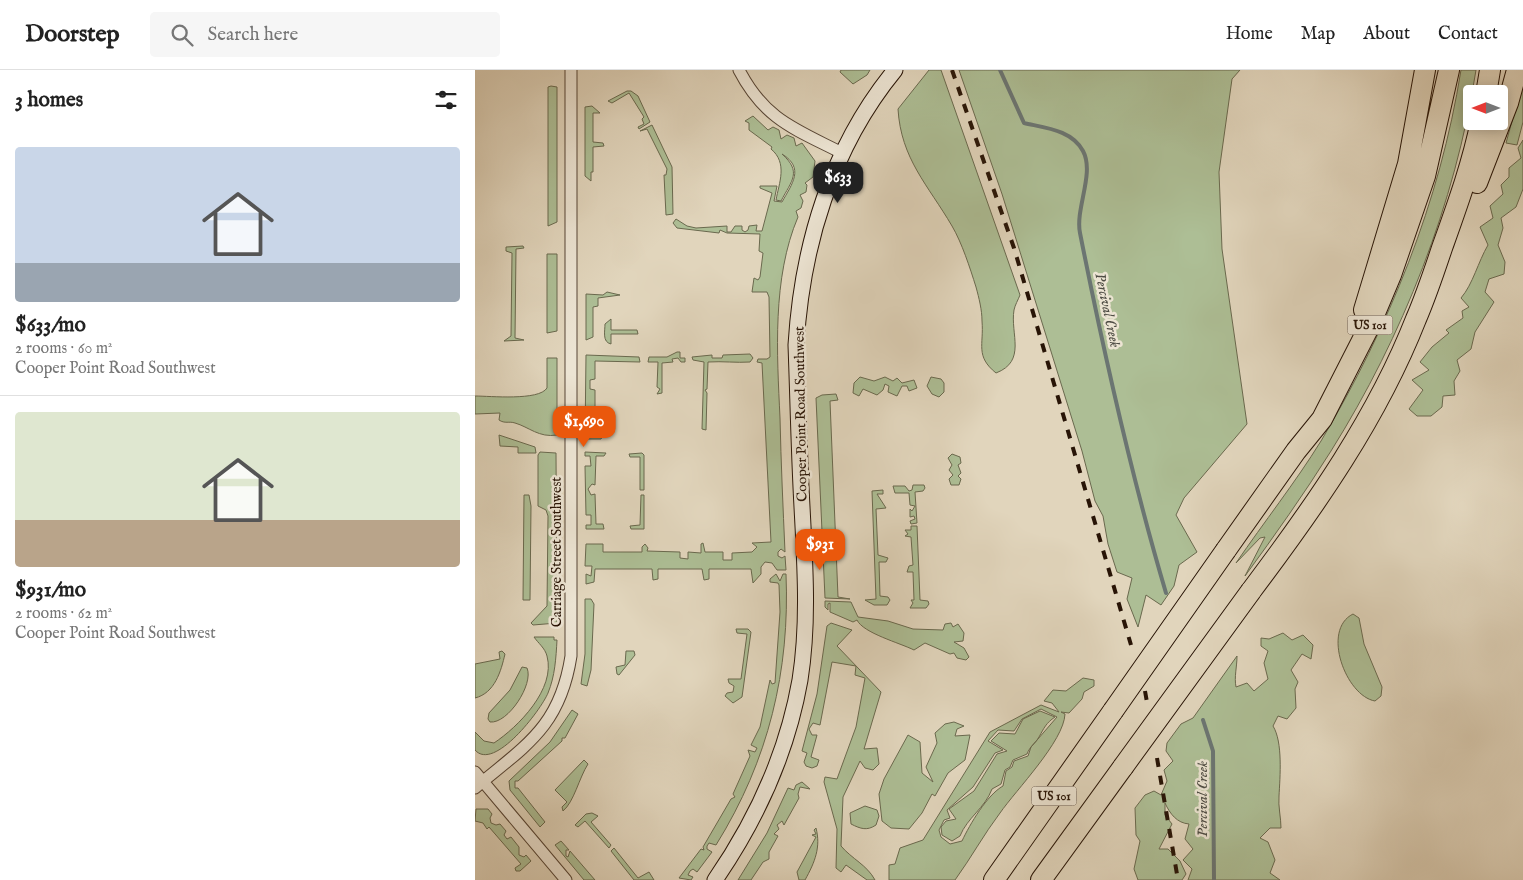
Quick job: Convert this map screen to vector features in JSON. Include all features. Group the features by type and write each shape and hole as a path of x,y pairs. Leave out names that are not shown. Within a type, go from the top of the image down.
{"highway":[{"path":"1343,382 1406,173 1425,70"},
{"name":"US 101","path":"994,880 1296,451 1322,419 1343,382 1377,308 1409,224 1425,176 1449,70"},
{"path":"1488,85 1491,70"},
{"path":"1416,320 1445,263 1508,103 1517,70"},
{"name":"US 101","path":"1041,880 1251,590 1297,531 1350,449 1374,407 1416,320 1466,183 1479,130"}],"main road":[{"name":"Cooper Point Road Southwest","path":"715,880 746,832 763,801 785,741 800,680 806,585 796,345 797,316 806,260 815,226 842,153 883,86 895,70"}],"street":[{"name":"Carriage Street Southwest","path":"566,880 478,780 539,733 553,715 567,682 571,656 571,70"},
{"path":"739,70 755,97 776,118 842,153"}],"green space":[{"path":"841,70 870,70 867,75 853,84 840,72"},
{"path":"929,70 941,70 1020,295 1014,310 1013,319 1014,354 1006,368 996,373 989,367 983,355 980,304 962,248 952,226 917,171 904,143 900,127 898,109"},
{"path":"959,70 1240,70 1232,79 1219,172 1222,249 1247,424 1184,498 1176,515 1197,552 1179,565 1174,586 1161,605 1146,595 1138,627 1127,599 1132,578 1117,572 1108,544 1103,516 1095,501 1082,451 1002,194"},
{"path":"1461,70 1476,70 1473,85 1463,85 1463,130 1465,130 1455,170 1423,268 1403,315 1381,362 1331,451 1245,576 1265,537 1260,538 1236,563 1321,441 1369,354 1390,308 1409,262 1425,215 1440,168"},
{"path":"1523,81 1523,122 1517,145 1506,143"},
{"path":"548,87 557,87 557,222 548,226"},
{"path":"627,91 631,91 638,96 650,122 639,129 638,127 644,124 642,119 644,117 629,93 612,103 608,101"},
{"path":"592,106 600,113 593,113 593,142 603,143 604,146 593,147 591,181 585,176 585,107"},
{"path":"753,116 768,130 773,127 779,130 781,139 787,135 794,138 796,146 802,143 815,161 813,177 805,183 807,185 806,192 800,195 803,201 801,208 796,211 798,217 784,265 778,316 778,368 785,552 781,549 778,552 778,556 782,558 785,556 786,570 777,570 772,563 765,562 761,567 761,574 753,583 751,569 709,569 709,579 704,580 702,569 658,569 658,579 653,580 652,569 595,569 594,582 586,584 586,574 591,576 592,566 585,566 586,544 603,544 603,552 642,552 642,547 645,544 648,548 647,551 680,552 680,558 688,559 688,552 701,553 701,544 703,543 705,552 723,552 723,560 732,560 732,553 752,552 757,547 752,543 771,542 762,363 757,362 758,359 770,357 769,297 767,292 752,292 754,278 758,280 760,277 763,253 759,251 760,234 727,233 720,230 719,233 677,228 673,223 676,219 687,226 696,228 727,226 727,232 731,232 735,226 742,226 742,230 745,232 749,226 757,225 756,231 762,231 772,193 760,188 760,186 777,186 774,201 782,202 792,183 795,171 789,159 782,154 792,166 793,176 781,201 776,200 781,167 779,160 771,149 772,147 749,130 749,123 745,121"},
{"path":"652,125 672,167 673,214 666,215 664,175 666,175 667,169 647,129 640,131"},
{"path":"1523,140 1523,189 1516,207 1501,218 1503,228 1498,245 1505,262 1504,274 1489,279 1485,292 1494,302 1475,332 1471,349 1457,360 1460,371 1454,381 1455,395 1443,396 1442,407 1431,416 1417,416 1409,409 1423,390 1412,380 1429,370 1420,362 1432,347 1449,333 1446,330 1463,318 1462,311 1469,307 1461,298 1469,286 1488,245 1480,227 1493,218 1490,206 1503,194 1501,185 1509,177 1509,168 1521,158 1518,148"},
{"path":"523,246 524,248 516,249 515,338 524,340 504,341 511,336 512,253 506,251 506,247"},
{"path":"547,254 557,254 557,331 547,333"},
{"path":"607,292 620,295 598,298 598,306 593,307 593,337 586,340 586,294 603,295"},
{"path":"611,319 611,330 637,330 638,334 611,334 611,344 608,343 605,336 605,324"},
{"path":"680,352 680,358 685,358 685,362 681,362 678,358 672,359 673,362 662,363 662,393 657,394 660,389 657,387 658,362 648,362 649,357 667,357"},
{"path":"750,354 753,358 750,362 708,362 707,389 705,390 707,393 706,430 702,429 704,362 693,360 692,357 712,355 712,358 722,358 723,355"},
{"path":"586,355 639,357 640,362 595,361 595,379 590,380 590,389 595,390 595,416 588,420 590,425 595,423 603,427 601,439 585,439"},
{"path":"547,358 557,358 557,435 545,435 515,423 501,421 499,420 500,413 475,414 475,396 525,396 542,392 547,388"},
{"path":"860,377 874,381 885,377 893,381 897,378 902,383 914,380 917,388 909,391 907,386 902,386 897,396 888,392 889,386 885,384 883,390 877,395 863,389 859,396 853,393 854,383"},
{"path":"931,377 941,379 944,383 944,392 939,397 932,394 927,386"},
{"path":"836,394 838,400 830,401 838,597 850,599 825,598 816,398 822,395"},
{"path":"499,435 535,447 536,453 518,453 518,447 500,446"},
{"path":"540,452 556,453 557,623 533,625 531,623 547,606 548,516 546,510 538,506 538,455"},
{"path":"585,452 606,453 604,456 596,456 595,485 592,484 588,489 591,495 595,494 596,524 603,524 604,529 586,529 586,525 591,525 591,515 586,515 585,466 591,466 590,456 585,456"},
{"path":"642,453 644,455 644,490 640,490 640,457 630,457 629,454"},
{"path":"952,454 960,457 961,463 958,465 961,473 958,476 961,479 959,485 951,485 949,479 953,475 949,470 952,465 948,458"},
{"path":"913,485 924,485 925,488 923,491 915,492 917,523 911,524 910,521 915,519 914,516 910,517 910,509 912,511 915,506 910,505 909,493 895,493 893,486 905,486 909,491 912,490"},
{"path":"883,490 883,494 877,494 886,508 876,509 878,555 888,558 886,562 879,562 880,596 888,597 890,600 887,605 874,605 865,600 876,599 872,491"},
{"path":"524,495 529,495 531,506 530,600 523,600"},
{"path":"641,495 644,495 644,529 631,529 630,526 640,525"},
{"path":"911,526 917,526 920,600 928,601 929,604 926,608 910,608 913,603 911,600 914,600 913,572 907,572 909,566 913,565 911,537 905,536 908,534 905,530 911,530"},
{"path":"776,574 780,581 783,574 786,574 784,645 780,680 762,747 750,780 734,813 716,845 709,843 707,846 707,849 712,852 697,872 693,869 690,871 688,875 693,877 691,880 679,878 701,849 704,850 703,847 731,799 735,797 733,794 750,756 748,750 755,752 757,748 751,745 760,727 770,680 772,684 775,683 780,612 779,585 778,583 770,582 770,579"},
{"path":"585,599 591,599 594,604 591,670 587,686 581,684 585,654"},
{"path":"825,601 851,602 858,617 888,621 913,629 943,630 945,624 951,623 953,627 958,624 964,633 963,641 954,642 964,648 969,657 966,660 957,658 954,653 950,654 925,643 914,650 866,629 857,620 853,622 830,612 830,603 828,604 828,610 825,607"},
{"path":"1353,614 1359,618 1364,644 1382,687 1381,696 1375,701 1364,696 1355,688 1341,662 1338,647 1339,634 1344,622"},
{"path":"831,623 852,630 837,646 881,692 864,749 877,748 879,764 873,770 865,768 860,761 843,797 841,846 868,870 875,880 867,880 846,865 841,872 836,868 837,829 824,782 825,777 837,779 856,727 865,678 855,675 856,666 832,662 820,725 813,723 809,729 812,735 817,735 811,757 819,760 817,766 812,768 806,766 804,762 807,753 802,751 817,694 827,626"},
{"path":"736,629 748,629 751,632 742,697 733,703 725,696 727,693 733,692 734,686 729,683 728,679 741,679 747,634 737,633"},
{"path":"1283,633 1292,640 1303,635 1313,645 1311,659 1302,654 1291,670 1298,682 1295,689 1296,708 1287,719 1278,716 1273,726 1280,750 1279,800 1281,828 1270,828 1260,838 1268,842 1275,860 1270,873 1280,880 1188,880 1192,869 1183,860 1193,849 1185,839 1189,824 1181,822 1174,817 1165,803 1165,815 1172,824 1159,849 1168,849 1180,861 1186,874 1182,880 1138,880 1134,869 1140,841 1136,835 1135,808 1145,795 1154,791 1161,795 1167,781 1164,770 1173,761 1166,751 1167,743 1181,724 1193,718 1237,656 1236,687 1247,683 1254,691 1268,679 1264,663 1268,651 1261,646 1261,638 1269,639"},
{"path":"534,637 554,637 554,640 557,640 554,674 548,693 536,712 516,736 505,746 493,753 483,755 475,750 475,732 484,741 494,743 524,717 541,694 548,669 547,656"},
{"path":"502,651 505,654 496,680 488,691 475,698 475,664 500,659 499,652"},
{"path":"626,651 634,651 635,655 619,675 617,674 616,667 625,665"},
{"path":"522,667 527,668 528,675 527,683 518,702 504,717 490,722 488,719 489,713 510,690"},
{"path":"1083,678 1094,680 1094,686 1084,692 1082,699 1069,713 1061,712 1065,714 1063,725 1057,738 994,821 955,880 889,880 889,865 895,864 900,848 923,840 990,732 1041,705 1059,712 1052,703 1044,701 1053,690 1066,691","holes":["1041,709 1057,717 1031,747 1028,756 1014,761 1012,767 1006,771 1003,786 985,803 974,818 962,841 950,844 941,837 939,830 944,820 950,818 947,810 973,787 995,753 1003,750 988,741 998,730 1014,731 1022,719"]},
{"path":"572,710 578,714 565,738 562,738 562,741 518,781 515,781 515,788 518,788 545,822 540,827 510,790 509,781 550,742"},
{"path":"1040,711 1055,717 1045,726 1027,754 1013,760 1010,767 1005,770 1001,784 992,789 985,802 960,836 952,841 942,835 941,827 946,821 956,819 949,809 974,791 997,754 1007,751 991,741 999,733 1015,734 1023,719"},
{"path":"954,722 964,726 957,729 955,736 970,735 965,760 948,773 935,796 932,794 922,813 909,829 891,828 882,821 879,794 884,779 908,735 920,742 922,773 933,782 926,767 937,743 935,733 945,724"},
{"path":"584,760 588,764 570,802 563,811 562,807 567,802 555,790"},
{"path":"802,782 810,789 800,787 799,798 784,825 782,821 777,825 779,829 774,834 778,836 769,852 769,859 763,862 751,880 738,880 767,833 788,788 794,790 796,785"},
{"path":"865,806 877,810 879,816 876,825 864,829 851,824 850,813"},
{"path":"476,809 488,809 492,814 490,818 491,823 500,824 506,831 504,835 507,839 511,837 519,847 519,855 524,857 526,855 531,861 520,871 516,871 515,868 521,864 489,827 487,829 483,823 475,821"},
{"path":"592,813 598,816 591,822 611,845 609,848 585,821 578,827 575,825 586,814"},
{"path":"816,828 818,842 814,861 805,880 799,880 797,872 816,837 812,835 816,834 814,830"},
{"path":"561,841 569,850 566,850 566,856 568,857 570,851 595,880 584,880 555,845"},
{"path":"614,848 638,878 649,872 654,880 634,880 611,851"}],"waterway":[{"name":"Percival Creek","path":"1000,70 1024,123 1058,131 1072,138 1083,151 1086,160 1087,170 1080,213 1080,233 1119,414 1141,504 1166,593"},
{"name":"Percival Creek","path":"1203,720 1213,751 1214,880"}],"railway":[{"path":"952,70 1014,248 1131,645"},
{"path":"1145,691 1148,708"},
{"path":"1157,758 1178,880"}]}
